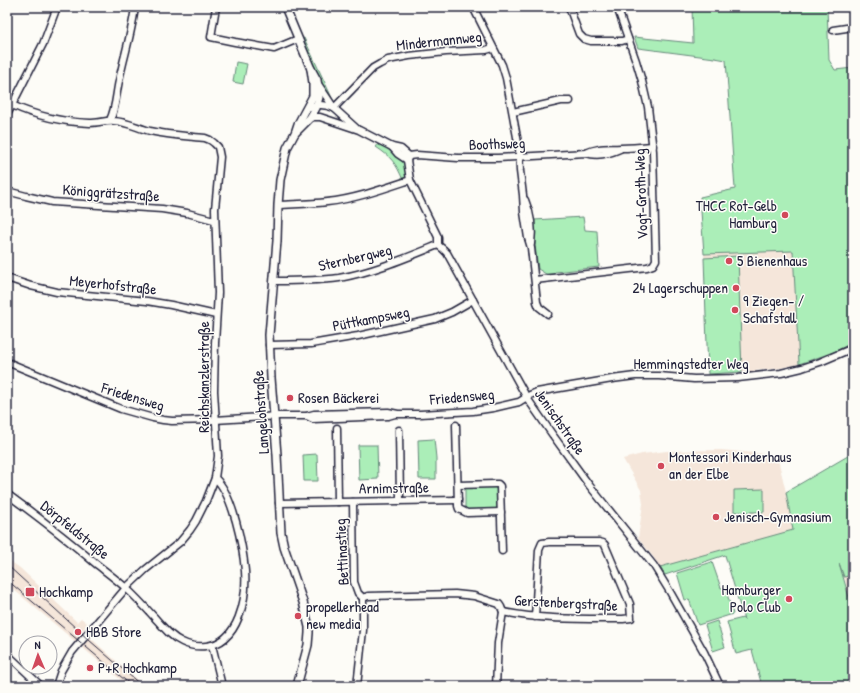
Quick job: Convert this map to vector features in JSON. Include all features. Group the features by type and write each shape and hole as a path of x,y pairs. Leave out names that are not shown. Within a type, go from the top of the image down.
{"street":[{"path":"7,115 44,44 57,7"},
{"path":"110,120 115,107 135,7"},
{"path":"216,7 211,37 274,49 298,39"},
{"name":"Langelohstraße","path":"285,7 318,82 319,93 317,106 310,118 295,133"},
{"path":"474,7 504,71 519,148 524,212 531,248 537,302 539,306 548,314"},
{"path":"569,7 579,34 584,39 591,41 622,41 628,39"},
{"name":"Vogt-Groth-Weg","path":"535,280 647,268 655,263 654,173 650,122 646,96 636,60 617,7"},
{"path":"833,30 853,28"},
{"name":"Mindermannweg","path":"334,108 373,68 388,60 434,53 486,50 493,48"},
{"name":"Langelohstraße","path":"297,686 308,645 309,627 303,602 282,540 280,526 277,455 269,344 275,281 279,187 287,148 313,96 311,69"},
{"path":"318,82 334,108 358,130"},
{"path":"313,96 323,118"},
{"path":"513,112 561,101 570,101"},
{"name":"Reichskanzlerstraße","path":"12,105 44,116 63,120 91,123 110,120 123,122 150,131 205,138 210,140 218,147 220,157 216,186 214,220 218,285 214,363 215,420 218,456 215,478 196,521 185,536 126,588 72,652 61,671 56,686"},
{"path":"307,108 328,106 334,108"},
{"path":"115,107 123,122"},
{"path":"310,118 323,118 358,130 401,150 408,158"},
{"name":"Boothsweg","path":"408,158 469,159 586,152 591,154 609,154 620,148 653,146"},
{"name":"Jenischstraße","path":"408,158 410,180 438,237 438,245 447,253 527,398 589,485 654,566 704,652 720,686"},
{"path":"278,205 337,200 384,189 410,180"},
{"name":"Königgrätzstraße","path":"7,191 52,202 162,209 187,213 214,220"},
{"name":"Sternbergweg","path":"275,281 316,280 364,272 388,265 438,245"},
{"name":"Meyerhofstraße","path":"7,278 31,286 57,292 171,305 216,315"},
{"name":"Püttkampsweg","path":"269,344 311,344 365,335 435,320 473,300"},
{"name":"Hemmingstedter Weg","path":"527,398 537,392 635,376 694,379 738,378 781,373 814,364 853,348"},
{"name":"Friedensweg","path":"7,362 121,409 153,418 172,421 274,416 306,416 313,419 473,411 507,405 527,398"},
{"path":"456,425 458,506 467,513 501,512"},
{"path":"337,428 338,502"},
{"path":"399,430 400,501"},
{"path":"215,478 223,487 236,522 242,548 246,580 242,608 235,625 227,637 212,645 222,686"},
{"path":"458,485 498,484 500,489 502,551"},
{"name":"Dörpfeldstraße","path":"7,494 64,537 126,588 177,639 189,645 212,645"},
{"name":"Arnimstraße","path":"279,503 458,500"},
{"name":"Bettinastieg","path":"353,502 354,582 358,593 363,598"},
{"name":"Gerstenbergstraße","path":"363,598 368,596 386,595 471,595 498,604 503,612 524,616 535,617 623,619 631,618 630,604 620,578 603,542 542,543 539,550 535,617"},
{"path":"357,686 363,630 363,598"},
{"path":"496,686 496,661 503,612"},
{"path":"7,654 41,686"}],"shaded area":[{"path":"793,251 799,364 781,368 708,374 704,254"},
{"name":"Jenisch-Gymnasium","path":"721,450 777,455 793,530 660,567 638,538 643,504 641,490 623,459 642,454 667,451"},
{"path":"7,559 20,568 77,622 81,618 87,623 83,631 145,686 128,686 7,584"},
{"path":"853,575 853,611 844,577"}],"green space":[{"path":"692,7 827,7 829,60 835,70 853,68 853,77 851,82 853,84 853,342 834,352 799,364 793,251 704,254 700,197 735,189 726,60 638,48 634,37 693,43"},
{"path":"304,38 333,100 323,87 301,39"},
{"path":"236,62 247,64 243,84 233,82"},
{"path":"379,143 394,152 403,161 407,172 406,178 403,180 392,161 386,154 376,147"},
{"path":"583,217 585,230 597,231 599,267 555,272 553,274 546,274 538,269 534,220"},
{"path":"738,256 742,372 708,374 704,258"},
{"path":"434,439 436,479 419,479 418,440"},
{"path":"358,445 377,445 378,479 359,480"},
{"name":"Hamburger Polo Club","path":"853,453 853,575 844,577 839,563 853,611 853,686 762,686 752,650 736,654 727,622 743,618 744,620 725,555 665,575 660,567 793,530 786,492"},
{"path":"317,454 318,481 304,481 303,455"},
{"path":"466,487 496,487 498,508 468,510 465,507"},
{"path":"764,489 764,512 734,512 734,490"},
{"path":"712,562 721,588 725,587 733,614 698,625 689,599 685,600 677,573"},
{"path":"717,621 725,647 713,651 705,625"}],"tram line":[{"path":"7,565 142,686"},
{"path":"7,580 132,686"}],"place":[{"name":"THCC Rot-Gelb Hamburg","path":"785,215"},
{"name":"5 Bienenhaus","path":"729,261"},
{"name":"24 Lagerschuppen","path":"736,288"},
{"name":"9 Ziegen- / Schafstall","path":"735,310"},
{"name":"Rosen Bäckerei","path":"290,398"},
{"name":"Montessori Kinderhaus an der Elbe","path":"661,466"},
{"name":"Jenisch-Gymnasium","path":"716,517"},
{"name":"Hochkamp","path":"30,592"},
{"name":"Hamburger Polo Club","path":"789,599"},
{"name":"propellerhead new media","path":"298,616"},
{"name":"HBB Store","path":"78,632"},
{"name":"P+R Hochkamp","path":"90,668"}]}
